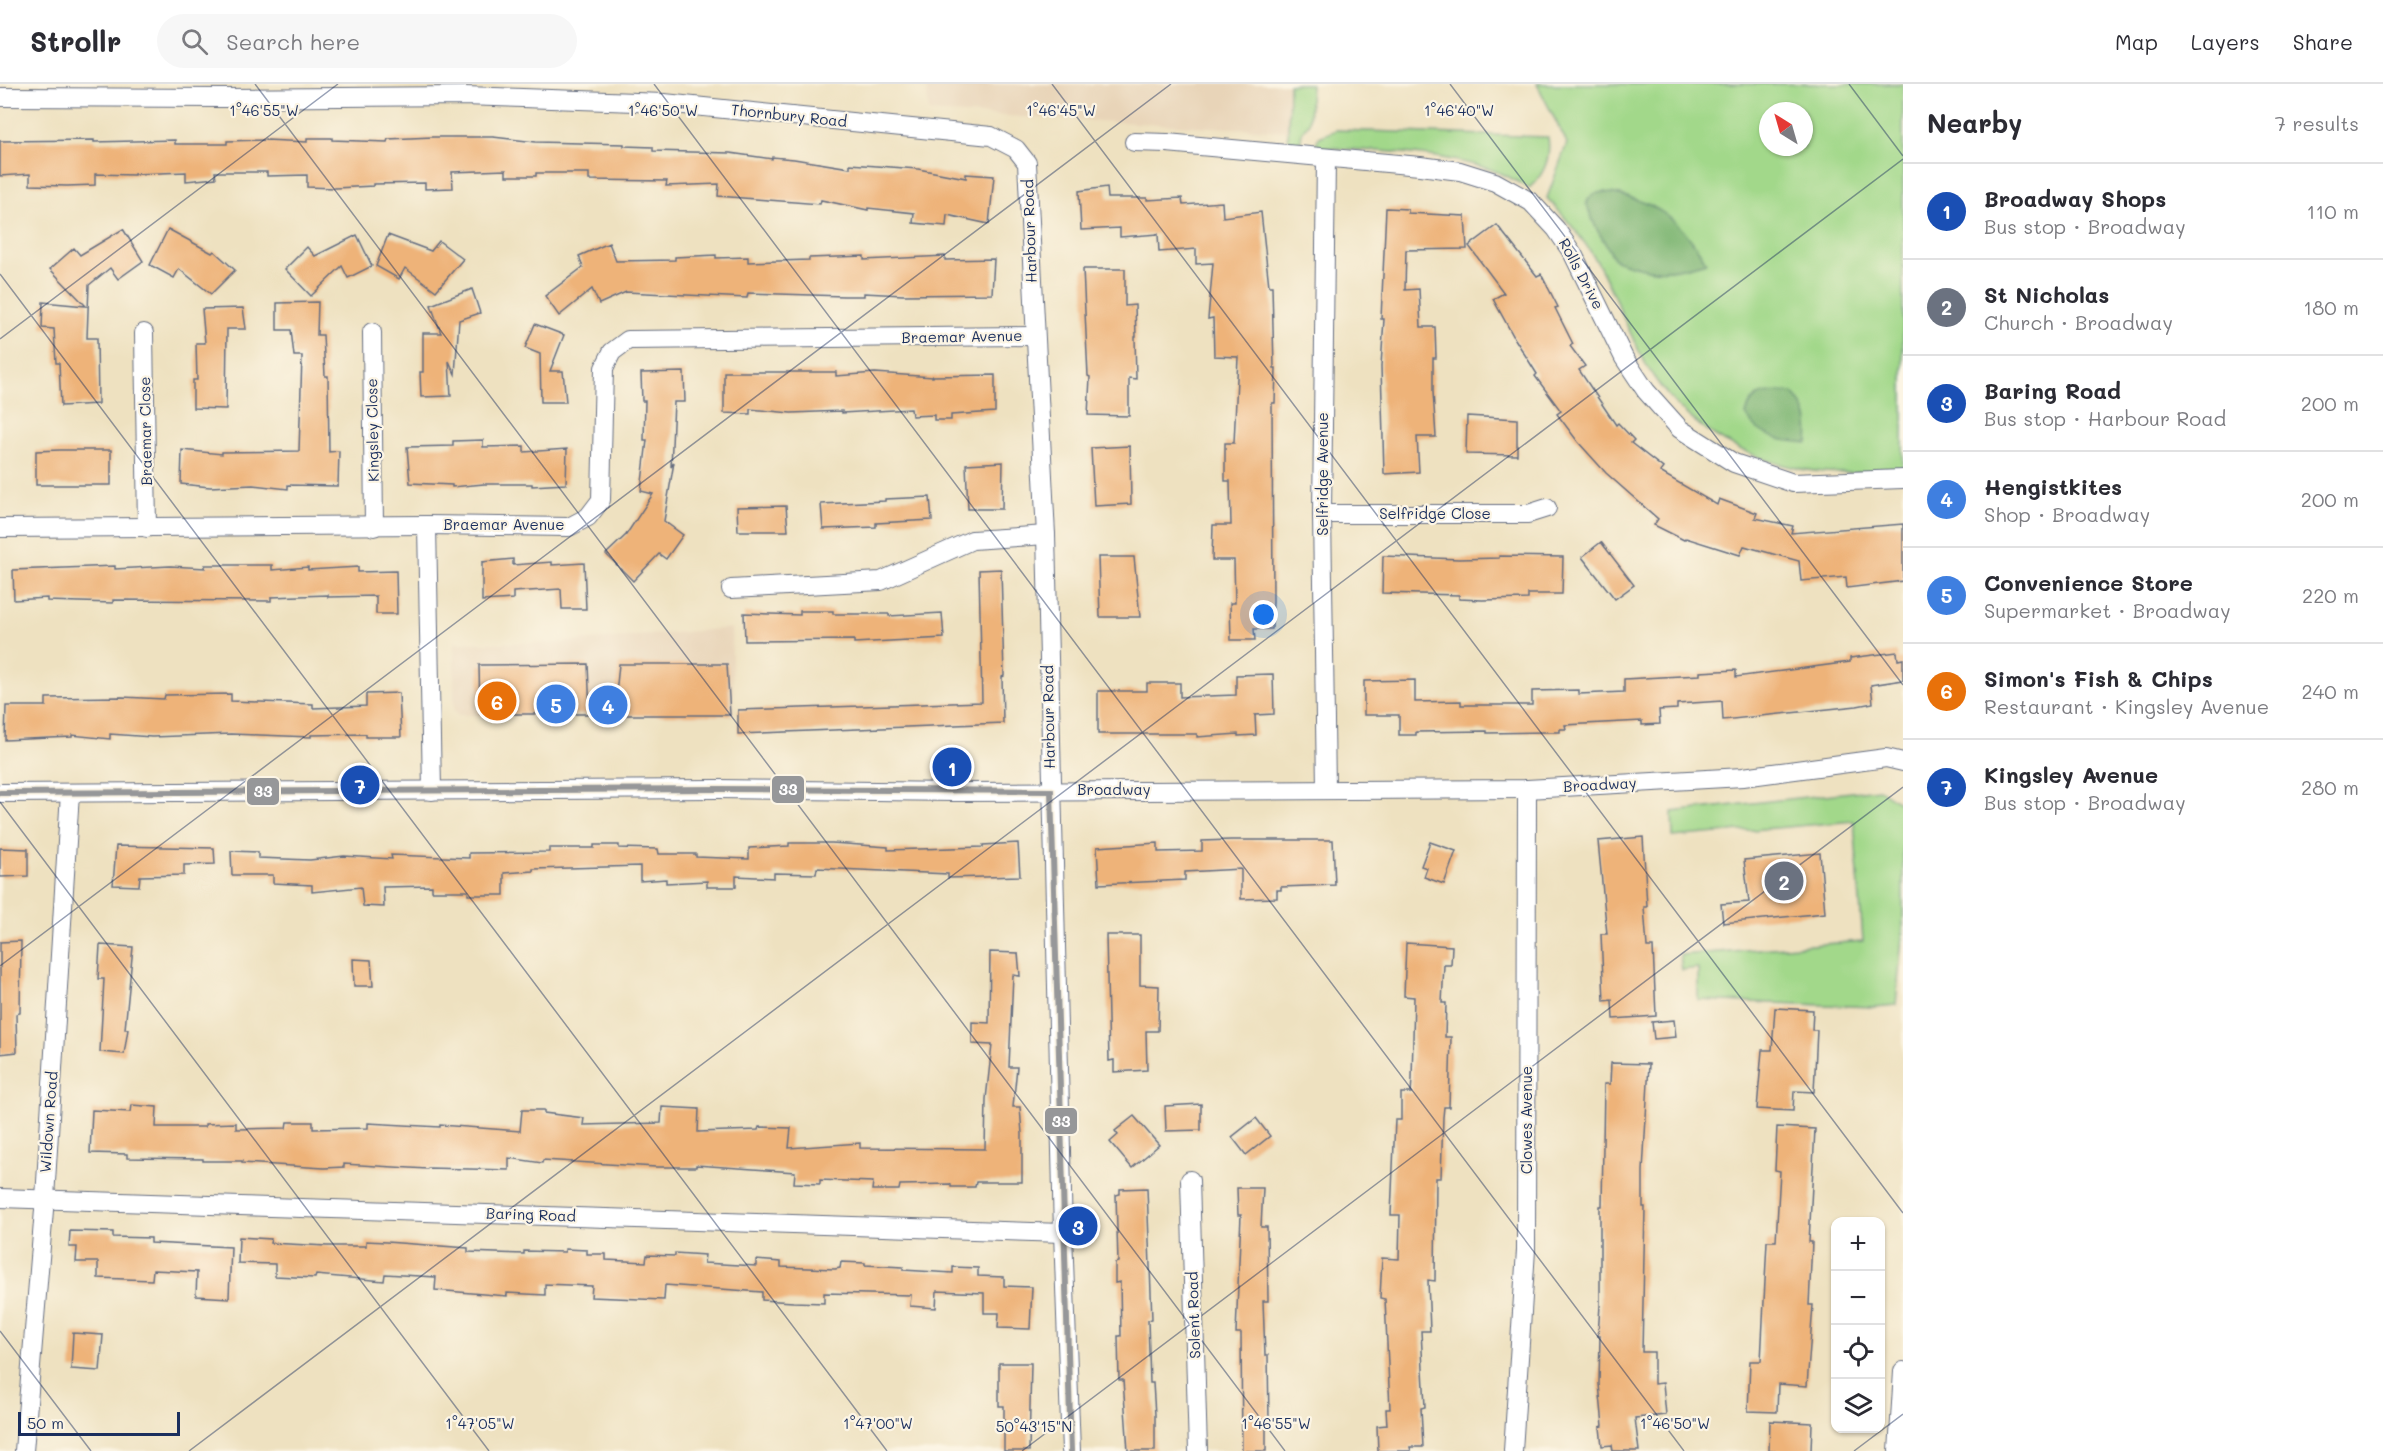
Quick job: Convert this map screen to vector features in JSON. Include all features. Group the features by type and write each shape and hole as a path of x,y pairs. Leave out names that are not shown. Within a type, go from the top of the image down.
{"street":[{"name":"Thornbury Road","path":"0,97 464,90 664,104 991,136 1016,149 1027,163"},
{"name":"Rolls Drive","path":"1134,142 1167,143 1460,171 1495,182 1531,202 1556,229 1573,254 1624,358 1646,391 1680,429 1734,463 1793,483 1903,479"},
{"name":"Selfridge Avenue","path":"1326,158 1322,514 1326,789"},
{"name":"Harbour Road","path":"1027,163 1034,336 1046,535 1063,1233 1071,1451"},
{"name":"Kingsley Close","path":"372,332 374,527"},
{"name":"Braemar Close","path":"144,333 147,528"},
{"name":"Braemar Avenue","path":"0,528 427,525 569,527 588,517 601,500 603,368 612,352 628,340 1034,336"},
{"name":"Selfridge Close","path":"1322,514 1527,514 1547,507"},
{"path":"427,525 432,791"},
{"path":"731,589 881,581 972,540 1046,535"},
{"name":"Broadway","path":"0,793 718,789 1051,791 1527,789 1743,777 1886,758 1903,762"},
{"name":"Clowes Avenue","path":"1514,1451 1526,1250 1527,789"},
{"name":"Wildown Road","path":"24,1451 45,1198 70,793"},
{"name":"Solent Road","path":"1190,1180 1198,1451"},
{"name":"Baring Road","path":"0,1197 1063,1233"},
{"path":"1899,1451 1903,1371"}],"shaded area":[{"path":"926,84 1289,84 1288,131 929,112"},
{"path":"731,628 734,716 457,715 454,709 454,643 555,643"}],"green space":[{"path":"1289,84 1311,84 1309,123 1302,132 1300,147 1291,143 1288,137"},
{"path":"1537,84 1903,84 1903,469 1840,473 1786,466 1735,447 1689,417 1653,376 1597,262 1574,228 1547,198 1567,143"},
{"path":"1336,130 1548,137 1549,144 1545,165 1529,188 1497,172 1449,159 1404,153 1314,147 1319,137"},
{"path":"1604,192 1637,200 1664,214 1686,234 1706,262 1680,269 1650,270 1615,260 1596,228 1586,204 1593,195"},
{"path":"1779,392 1793,393 1802,404 1808,422 1808,443 1772,437 1758,429 1746,415 1757,396"},
{"path":"1879,789 1903,805 1903,926 1896,1005 1874,1007 1698,1000 1698,968 1682,970 1680,955 1863,941 1854,821 1673,837 1672,812"}],"building":[{"path":"493,137 536,142 624,144 624,146 653,147 653,151 730,153 772,159 772,157 794,159 850,168 850,164 918,169 966,178 966,174 994,176 989,224 947,215 946,226 913,223 914,213 868,208 868,210 821,200 820,204 718,196 719,184 666,186 667,181 589,180 589,173 536,173 536,176 506,176 506,170 452,172 453,188 425,189 425,183 373,184 373,186 335,188 307,187 307,175 267,176 267,172 215,172 216,178 186,181 186,172 134,175 95,174 95,185 67,186 30,185 30,174 0,176 0,141 175,140 175,144 227,144 227,141 266,140 307,142 307,138 387,142 388,139"},
{"path":"1107,187 1108,198 1147,198 1147,200 1182,198 1183,205 1222,202 1223,217 1261,212 1269,286 1272,286 1274,368 1276,368 1275,403 1272,403 1273,601 1272,629 1254,629 1255,640 1231,640 1230,603 1235,603 1234,560 1212,560 1213,525 1231,525 1230,481 1225,481 1225,443 1234,443 1238,357 1214,356 1213,318 1208,319 1213,263 1196,264 1196,249 1159,252 1158,234 1120,237 1120,228 1081,230 1079,191"},
{"path":"1386,208 1408,209 1408,213 1465,216 1467,249 1406,250 1405,290 1419,289 1421,327 1435,327 1436,358 1433,358 1433,392 1436,437 1417,437 1419,472 1384,474 1381,366 1384,319 1381,319"},
{"path":"1497,225 1537,276 1541,274 1573,344 1570,346 1585,366 1579,370 1616,425 1618,423 1634,440 1631,443 1663,468 1660,472 1717,505 1719,499 1757,513 1755,518 1793,526 1791,533 1903,524 1903,581 1847,588 1846,577 1801,581 1799,561 1744,546 1740,555 1686,538 1684,540 1654,525 1658,519 1606,473 1557,414 1561,411 1535,376 1537,374 1493,299 1504,293 1469,246"},
{"path":"123,229 143,261 118,279 110,268 89,285 87,338 97,338 98,404 61,406 59,363 56,363 54,329 42,328 43,302 86,306 50,269 74,248 80,255"},
{"path":"168,229 212,253 214,251 235,270 211,294 179,269 174,278 150,265"},
{"path":"357,235 372,266 348,278 342,266 311,296 285,269 307,247 315,256"},
{"path":"388,235 431,251 439,241 463,259 436,291 405,268 399,279 376,266"},
{"path":"609,243 616,261 675,260 675,257 716,255 716,258 748,257 748,262 864,256 864,260 945,256 945,260 994,259 992,294 864,293 864,296 844,296 748,293 747,298 626,292 599,304 592,289 559,316 545,296 583,267 579,256"},
{"path":"1083,269 1125,269 1125,306 1135,305 1136,337 1136,379 1129,378 1129,416 1088,415 1090,377 1088,376"},
{"path":"472,289 480,313 459,320 455,374 449,361 451,396 421,397 423,333 441,333 431,305"},
{"path":"318,302 317,335 323,335 325,376 328,376 329,452 339,451 338,486 288,485 288,489 253,485 210,487 181,484 182,450 222,454 222,452 299,451 302,356 294,356 291,330 277,330 277,303"},
{"path":"243,308 246,329 227,329 226,409 193,408 193,380 197,380 196,343 205,343 202,309"},
{"path":"535,324 564,335 550,371 563,371 566,402 541,402 540,354 525,348"},
{"path":"684,372 685,402 674,402 671,467 674,462 664,521 683,535 666,559 659,554 633,581 606,554 626,535 653,494 641,491 647,440 644,440 645,401 642,401 641,373"},
{"path":"724,372 836,372 836,376 875,373 933,377 995,375 995,412 951,415 951,420 934,420 934,415 912,416 911,409 791,413 750,409 750,414 724,413"},
{"path":"1467,416 1517,419 1517,455 1466,454"},
{"path":"483,440 483,447 524,446 524,452 567,449 566,484 532,486 532,484 484,484 452,487 452,485 410,483 407,447 453,446 453,441"},
{"path":"1130,446 1131,504 1094,506 1091,448"},
{"path":"111,450 111,485 36,485 36,451"},
{"path":"1003,462 1002,509 968,509 966,464"},
{"path":"930,497 932,520 876,523 876,527 823,529 821,504"},
{"path":"786,506 788,531 738,531 737,507"},
{"path":"1601,542 1634,585 1615,599 1582,557"},
{"path":"1383,556 1459,559 1499,558 1499,556 1563,557 1562,594 1528,594 1528,599 1482,600 1459,599 1459,595 1382,593"},
{"path":"1098,557 1134,557 1140,617 1100,617"},
{"path":"513,559 513,565 552,562 552,565 584,563 586,609 562,609 561,589 513,592 513,599 482,601 482,562"},
{"path":"205,565 272,565 272,570 358,567 358,572 396,571 397,614 376,614 376,596 271,597 271,601 113,600 113,603 47,601 47,598 14,600 13,570 115,566 115,569 170,566 205,568"},
{"path":"1001,569 1003,723 738,734 738,710 982,702 979,570"},
{"path":"800,611 833,611 833,614 889,614 889,616 942,613 944,638 854,643 854,640 745,641 744,613 800,615"},
{"path":"1897,652 1898,660 1903,659 1903,680 1871,685 1873,703 1857,706 1723,720 1722,701 1677,704 1677,709 1659,710 1660,724 1642,725 1642,721 1565,725 1566,729 1560,729 1560,732 1416,732 1416,735 1399,735 1399,715 1364,715 1364,681 1415,680 1415,702 1461,701 1461,705 1532,705 1532,691 1579,690 1579,694 1624,692 1624,679 1700,675 1700,672 1736,670 1736,677 1850,662 1850,658"},
{"path":"588,664 590,714 480,714 479,665"},
{"path":"619,664 727,664 730,715 614,715"},
{"path":"1273,674 1274,714 1255,715 1256,735 1197,737 1197,734 1098,734 1098,691 1147,691 1147,683 1180,683 1180,697 1236,695 1236,675"},
{"path":"399,693 401,737 366,737 366,734 311,735 311,737 231,734 152,737 110,734 110,739 72,735 72,737 5,740 6,706 46,706 46,698 164,699 165,695 231,694 231,701 313,704 313,708 366,706 366,694"},
{"path":"1643,837 1647,907 1644,907 1647,947 1653,947 1656,1016 1613,1019 1612,1000 1604,1001 1601,934 1607,934 1598,841"},
{"path":"1333,840 1335,885 1281,887 1281,890 1277,890 1277,898 1241,899 1241,869 1185,872 1185,880 1099,884 1097,847 1158,843 1158,852 1202,851 1202,841"},
{"path":"1430,842 1456,851 1444,884 1424,877 1427,868 1421,866"},
{"path":"789,843 832,843 888,847 888,850 983,847 983,845 1018,843 1020,876 948,878 948,874 817,868 816,874 774,873 774,878 736,876 736,887 707,887 707,881 666,883 666,879 640,881 640,866 533,869 533,871 504,873 504,895 468,895 468,891 432,891 432,886 383,887 384,907 363,906 361,887 312,892 312,885 273,883 273,875 232,875 231,851 258,852 258,858 310,860 344,856 392,859 391,855 469,858 469,853 549,852 549,848 594,848 594,845 619,845 619,848 658,849 659,854 696,854 696,857 749,859 749,848 789,846"},
{"path":"116,846 214,848 215,864 184,865 184,875 140,876 139,886 113,885"},
{"path":"0,848 28,849 28,876 0,877"},
{"path":"1820,853 1825,913 1723,923 1721,904 1749,902 1744,860"},
{"path":"1106,935 1140,935 1140,985 1159,986 1158,1031 1146,1031 1147,1070 1114,1072 1114,1060 1109,1061"},
{"path":"21,941 20,1013 16,1014 17,1052 0,1054 0,942"},
{"path":"1406,943 1452,946 1451,965 1444,965 1442,1003 1446,1003 1445,1037 1451,1037 1449,1107 1444,1107 1441,1178 1436,1178 1435,1281 1428,1280 1430,1331 1421,1331 1425,1407 1421,1408 1423,1447 1410,1447 1411,1451 1378,1451 1377,1426 1387,1425 1386,1409 1390,1409 1385,1299 1380,1298 1382,1258 1399,1259 1400,1215 1391,1215 1395,1120 1401,1120 1401,1093 1411,1093 1412,1079 1414,997 1404,996"},
{"path":"100,945 133,947 125,1029 128,1029 124,1054 100,1052 104,979 98,979"},
{"path":"990,952 1018,953 1020,976 1013,975 1009,1067 1017,1067 1013,1107 1020,1107 1022,1182 976,1182 975,1187 951,1187 951,1184 900,1185 899,1190 872,1190 873,1182 820,1180 820,1184 794,1183 795,1172 696,1165 696,1167 656,1167 543,1160 542,1163 509,1158 509,1170 427,1169 344,1164 344,1167 324,1168 242,1163 242,1161 203,1161 203,1159 127,1158 127,1154 90,1153 92,1110 131,1112 132,1105 157,1107 156,1127 205,1127 205,1124 236,1123 236,1129 286,1128 287,1122 313,1122 313,1129 368,1128 368,1123 520,1131 522,1110 544,1110 544,1113 584,1118 583,1125 661,1123 662,1107 699,1109 698,1132 758,1130 759,1127 791,1128 789,1148 860,1143 860,1148 985,1149 986,1099 992,1045 972,1044 972,1022 989,1023"},
{"path":"353,959 371,960 373,986 354,986"},
{"path":"1775,1008 1813,1010 1812,1030 1817,1030 1814,1092 1794,1091 1793,1111 1757,1109 1762,1050 1772,1050"},
{"path":"1674,1020 1676,1037 1654,1039 1652,1022"},
{"path":"1611,1063 1649,1064 1643,1171 1643,1207 1645,1207 1642,1352 1654,1352 1654,1384 1663,1383 1666,1415 1635,1418 1639,1451 1613,1451 1612,1445 1602,1446 1600,1427 1603,1426 1599,1384 1600,1336 1598,1336 1600,1206 1602,1206 1604,1084 1610,1084"},
{"path":"1201,1104 1201,1130 1166,1131 1165,1106"},
{"path":"1134,1116 1159,1145 1132,1168 1110,1142 1118,1135 1115,1131"},
{"path":"1256,1118 1270,1136 1246,1155 1232,1137"},
{"path":"1777,1127 1815,1129 1809,1242 1812,1242 1809,1305 1813,1305 1807,1386 1778,1384 1777,1412 1748,1411 1750,1361 1761,1361 1767,1241 1776,1241 1780,1171 1775,1170"},
{"path":"1147,1188 1152,1319 1148,1320 1150,1383 1153,1383 1155,1415 1155,1451 1128,1451 1123,1380 1119,1380 1118,1336 1121,1336 1120,1282 1115,1283 1115,1263 1118,1262 1116,1195 1120,1194 1120,1189"},
{"path":"1237,1188 1263,1188 1261,1227 1267,1227 1268,1301 1263,1301 1265,1355 1268,1355 1269,1421 1266,1421 1266,1451 1242,1451 1241,1333 1236,1333 1241,1215 1238,1215"},
{"path":"70,1231 113,1232 113,1237 151,1238 151,1243 231,1247 229,1298 196,1296 197,1272 153,1270 152,1280 98,1278 98,1262 76,1262 77,1247 69,1247"},
{"path":"239,1237 271,1239 270,1243 327,1246 366,1246 366,1241 386,1242 468,1248 468,1252 524,1254 524,1251 587,1250 587,1254 606,1254 606,1260 646,1262 647,1255 675,1256 675,1253 705,1255 704,1263 756,1266 756,1260 781,1262 781,1267 835,1269 840,1268 841,1262 903,1267 903,1270 953,1273 953,1267 978,1268 978,1276 1004,1277 1004,1286 1032,1287 1030,1329 998,1328 999,1313 984,1313 984,1293 937,1291 936,1308 910,1306 911,1295 824,1293 824,1303 793,1302 762,1300 762,1292 665,1285 664,1300 591,1297 592,1286 545,1284 545,1295 507,1293 507,1296 435,1290 436,1277 385,1274 384,1281 316,1275 315,1278 275,1276 275,1264 238,1263"},
{"path":"73,1333 103,1335 100,1371 71,1369"},
{"path":"999,1363 1031,1363 1029,1451 1004,1451 1004,1406 999,1406"},
{"path":"1770,1421 1812,1423 1811,1451 1769,1451"}],"transit line":[{"name":"33","path":"0,793 718,789 1051,791"},
{"name":"33","path":"1051,791 1071,1451"}],"place":[{"name":"Simon's Fish & Chips","path":"497,701"},
{"name":"Convenience Store","path":"556,704"},
{"name":"Hengistkites","path":"608,705"},
{"name":"Broadway Shops","path":"952,767"},
{"name":"Kingsley Avenue","path":"360,785"},
{"name":"St Nicholas","path":"1784,881"},
{"name":"Baring Road","path":"1078,1226"}]}
